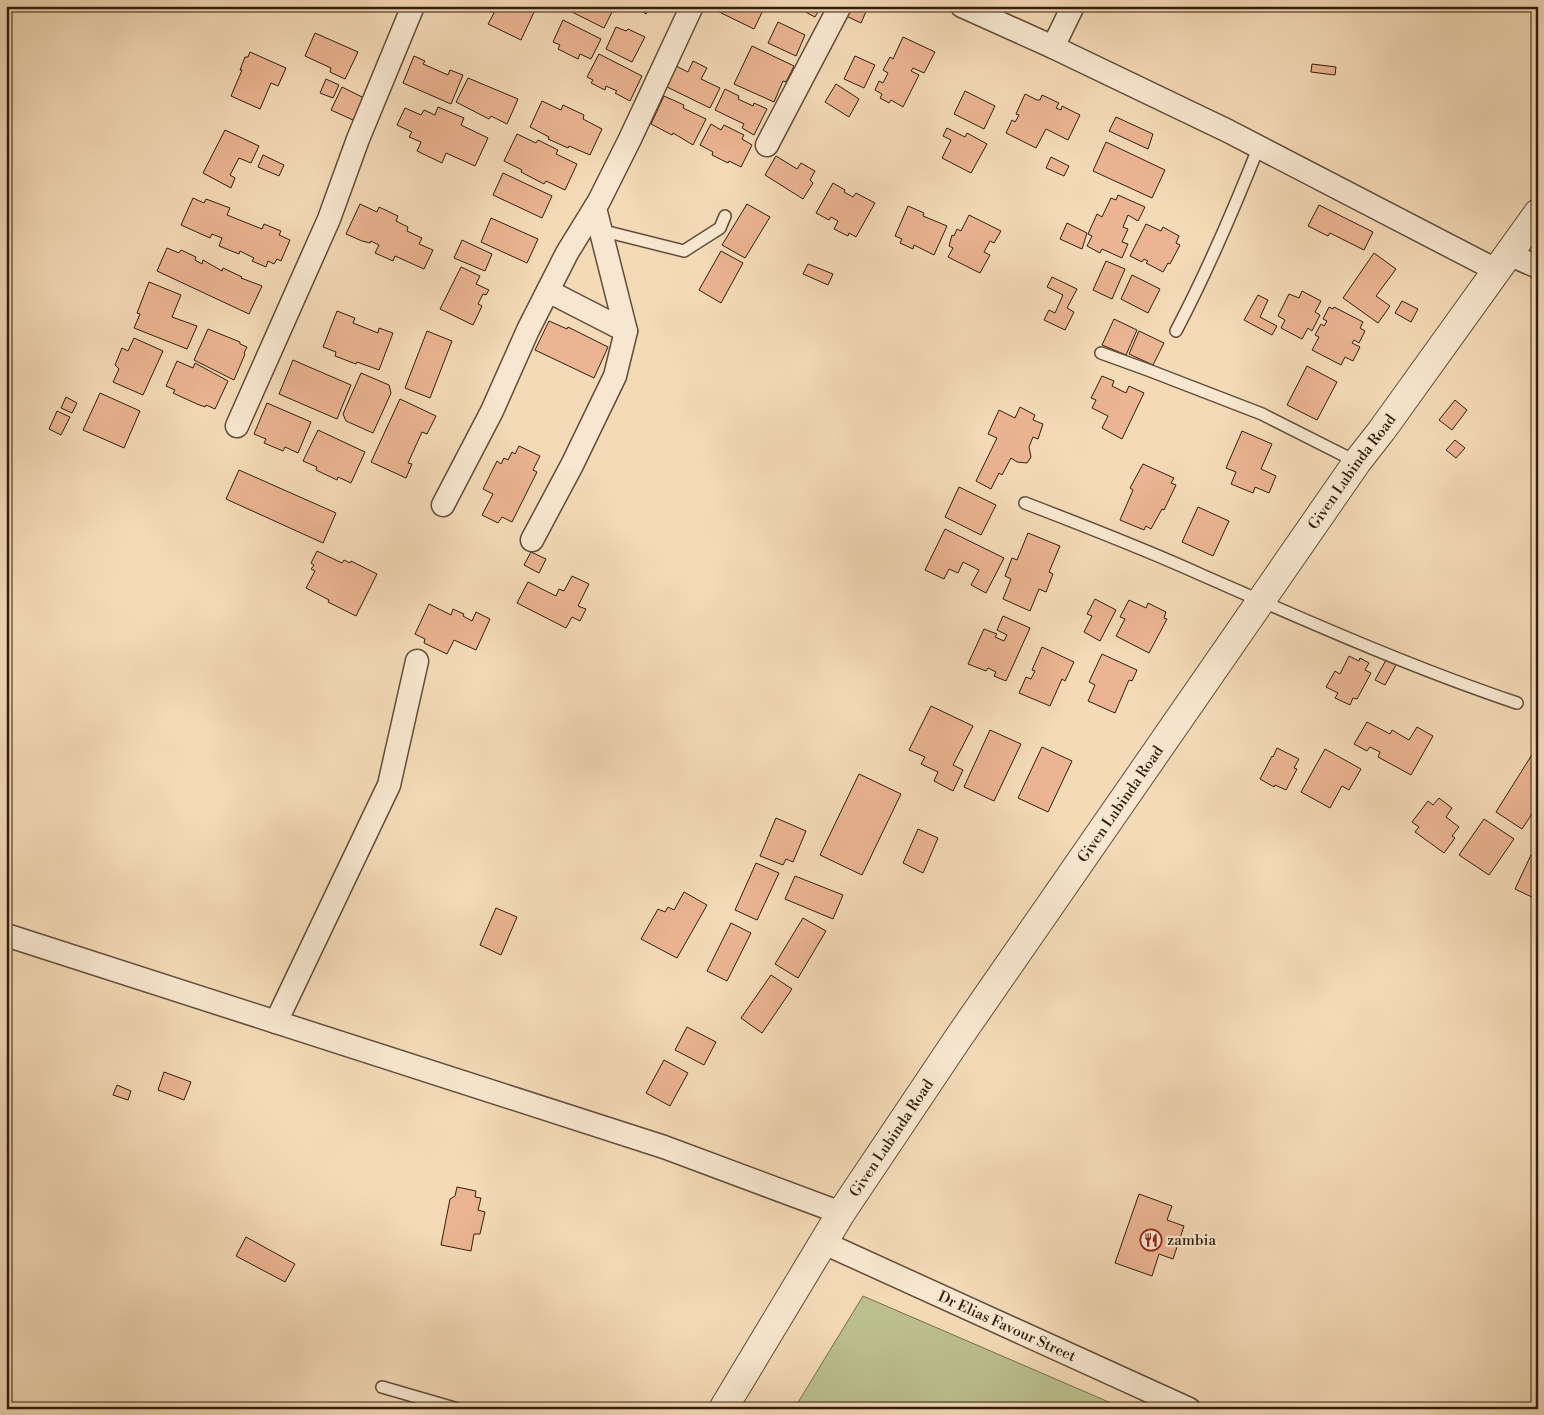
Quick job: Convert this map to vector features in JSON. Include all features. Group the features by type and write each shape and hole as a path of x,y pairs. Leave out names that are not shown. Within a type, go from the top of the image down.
{"street":[{"path":"237,426 329,219 358,138 413,6"},
{"path":"443,505 492,411 515,358 567,253 595,208 630,139 692,6"},
{"path":"767,145 840,6"},
{"path":"962,6 1053,47 1259,146 1387,215 1502,262 1538,267"},
{"path":"1053,47 1073,6"},
{"path":"532,540 572,465 615,376 626,331 595,208"},
{"name":"Given Lubinda Road","path":"723,1409 841,1213 964,1029 1357,462 1538,213"},
{"path":"548,291 626,331"},
{"path":"276,1022 389,785 417,661"},
{"path":"6,935 664,1147 841,1213"},
{"name":"Dr Elias Favour Street","path":"824,1243 1189,1409"}],"lane":[{"path":"1176,331 1235,207 1259,146"},
{"path":"600,230 684,251 720,228 726,216"},
{"path":"1101,353 1262,414 1357,462"},
{"path":"1025,503 1203,575 1364,646 1517,703"},
{"path":"382,1386 458,1409"}],"green space":[{"path":"863,1296 1125,1409 794,1409"}],"building":[{"path":"492,6 526,6 535,10 521,40 488,24 494,13 490,11"},
{"path":"575,6 615,6 604,28 572,12"},
{"path":"633,6 651,6 646,14"},
{"path":"711,6 765,6 754,29 711,8"},
{"path":"794,6 821,6 815,17"},
{"path":"850,6 868,7 861,23 846,16"},
{"path":"563,20 601,39 591,59 580,54 578,59 558,49 560,45 553,42"},
{"path":"778,22 805,35 796,56 768,43"},
{"path":"616,27 626,31 628,29 645,37 632,62 606,49"},
{"path":"315,33 358,52 345,79 330,72 331,68 305,56"},
{"path":"903,37 935,52 924,73 913,68 911,71 919,75 903,107 891,100 889,103 880,98 882,94 875,90 879,81 883,83 888,73 883,70 890,57 893,59"},
{"path":"752,46 794,66 786,82 783,81 774,102 734,84"},
{"path":"250,52 286,68 278,86 271,83 260,109 231,96 242,70 240,70 245,57 248,57"},
{"path":"599,54 642,76 630,101 615,93 617,91 606,86 605,90 591,83 593,80 587,77"},
{"path":"414,56 425,61 423,64 448,75 450,70 463,75 451,104 403,83"},
{"path":"855,56 875,65 864,88 844,79"},
{"path":"693,61 707,68 701,79 720,88 710,108 665,86 676,66 688,72"},
{"path":"1312,64 1336,67 1335,75 1311,72"},
{"path":"468,78 518,99 507,124 491,116 489,119 456,102"},
{"path":"326,79 339,85 333,98 320,93"},
{"path":"836,84 859,99 849,117 825,102"},
{"path":"342,87 364,98 353,120 331,110"},
{"path":"725,89 739,96 738,99 753,106 754,103 767,109 754,135 742,128 744,124 715,110"},
{"path":"965,91 995,106 984,129 954,114"},
{"path":"1025,94 1037,100 1040,100 1042,95 1059,103 1056,108 1061,110 1062,106 1080,115 1068,140 1046,129 1036,148 1006,133 1012,120 1015,122 1019,115 1016,114"},
{"path":"664,96 684,105 683,108 706,119 693,145 673,133 672,135 651,124"},
{"path":"542,101 561,110 563,105 584,115 583,119 602,129 590,155 548,139 549,137 530,127"},
{"path":"438,107 464,118 461,125 488,138 475,166 446,153 442,163 417,151 421,142 409,137 412,132 397,125 405,108 421,115 424,110 435,115"},
{"path":"1116,117 1153,134 1148,149 1109,131"},
{"path":"711,124 721,130 724,125 744,135 742,139 752,145 741,167 712,155 713,152 700,145"},
{"path":"947,128 965,137 967,133 987,144 971,173 942,158 951,140 943,136"},
{"path":"225,130 259,146 251,163 239,158 230,175 235,178 231,188 203,173"},
{"path":"517,134 536,143 538,140 558,150 556,154 577,164 565,190 546,181 544,184 504,161"},
{"path":"1106,142 1165,170 1152,198 1093,171"},
{"path":"263,155 284,165 279,176 258,167"},
{"path":"776,156 797,169 801,163 815,171 810,180 813,183 803,199 765,175"},
{"path":"1051,157 1069,166 1064,176 1046,168"},
{"path":"503,173 552,196 542,218 493,195"},
{"path":"833,183 853,197 856,193 875,203 856,237 849,233 848,236 834,229 838,221 831,217 829,220 816,213"},
{"path":"1118,195 1145,207 1138,221 1128,215 1123,227 1128,229 1122,242 1128,244 1122,258 1102,249 1100,253 1087,246 1092,236 1088,234 1097,214 1102,217 1111,198 1116,200"},
{"path":"193,198 204,203 206,199 230,208 227,215 262,229 264,224 281,231 279,235 290,240 281,261 277,259 274,264 268,261 266,267 252,261 254,258 240,251 239,254 219,246 222,238 212,234 210,238 181,225"},
{"path":"360,204 377,212 379,207 398,216 396,221 408,227 407,231 422,238 419,244 433,250 424,269 395,256 393,261 375,253 379,245 371,241 370,243 362,241 346,234"},
{"path":"747,204 770,217 745,258 722,245"},
{"path":"1319,205 1373,232 1364,250 1330,233 1328,236 1308,226"},
{"path":"908,206 924,213 923,216 947,226 934,255 914,245 913,249 900,243 902,239 895,236"},
{"path":"969,215 1001,231 994,243 990,241 984,252 990,255 980,273 948,257 953,248 949,246 952,235 954,236 957,229 961,231"},
{"path":"491,218 538,239 527,263 481,242"},
{"path":"1067,223 1087,233 1082,249 1060,239"},
{"path":"1146,224 1161,231 1163,227 1179,236 1176,243 1180,245 1170,264 1168,263 1163,272 1146,263 1148,261 1144,259 1142,262 1130,256"},
{"path":"462,240 492,254 485,271 454,258"},
{"path":"167,248 179,253 181,250 196,257 195,260 202,264 203,260 222,271 223,268 241,278 262,286 249,314 157,271"},
{"path":"721,251 743,263 721,303 699,290"},
{"path":"1374,253 1396,269 1376,296 1390,306 1378,323 1343,298"},
{"path":"1106,261 1125,269 1112,299 1093,290"},
{"path":"808,264 833,274 828,285 803,274"},
{"path":"461,267 480,276 476,284 489,290 486,295 483,294 478,304 482,306 473,325 440,309"},
{"path":"1132,275 1160,289 1148,313 1121,299"},
{"path":"1052,277 1077,289 1067,308 1074,312 1065,330 1044,320 1049,310 1055,313 1063,295 1047,287"},
{"path":"149,282 181,295 172,317 197,326 187,349 134,328 140,314 137,313"},
{"path":"1302,291 1321,301 1315,312 1320,315 1312,331 1308,328 1302,339 1281,328 1285,320 1278,316 1289,294 1299,298"},
{"path":"1258,295 1268,300 1260,317 1277,326 1272,335 1244,320"},
{"path":"1402,301 1418,309 1411,322 1395,313"},
{"path":"1329,307 1333,309 1334,307 1363,322 1360,328 1365,331 1359,343 1354,340 1352,343 1360,347 1353,361 1345,357 1341,365 1312,350 1319,337 1315,335 1321,324 1324,326 1327,321 1323,319"},
{"path":"337,311 355,318 353,323 378,333 379,328 393,333 379,370 335,356 336,352 323,347"},
{"path":"1114,319 1137,330 1126,355 1102,345"},
{"path":"549,321 567,329 568,327 608,347 594,378 535,350"},
{"path":"208,329 240,342 240,344 247,347 234,380 194,360"},
{"path":"427,331 452,341 430,398 405,388"},
{"path":"1139,331 1164,343 1153,365 1129,354"},
{"path":"134,338 163,351 143,395 113,382 119,369 115,365 122,348 128,351"},
{"path":"293,360 351,385 337,419 279,394"},
{"path":"177,361 193,368 195,363 228,381 215,409 197,404 173,393 175,390 166,386"},
{"path":"1538,365 1538,379 1532,375"},
{"path":"1307,366 1337,382 1317,420 1287,405"},
{"path":"361,373 389,385 391,393 373,433 346,421 343,414"},
{"path":"1102,376 1114,381 1112,386 1126,393 1129,386 1144,393 1122,439 1102,428 1108,416 1092,408 1096,400 1091,398"},
{"path":"100,393 140,411 124,448 83,430"},
{"path":"66,397 77,403 72,413 61,408"},
{"path":"400,399 436,416 427,434 422,432 408,463 412,464 406,478 371,462"},
{"path":"1455,400 1467,410 1452,430 1439,420"},
{"path":"267,403 311,422 298,453 285,447 283,451 264,443 266,439 254,434"},
{"path":"1020,407 1035,415 1033,420 1043,424 1038,439 1033,437 1029,447 1031,457 1027,463 1017,462 1011,458 1002,475 999,473 991,489 976,481 997,438 988,434 999,410 1015,418"},
{"path":"57,411 70,417 61,435 49,429"},
{"path":"318,430 365,452 351,483 338,477 337,480 316,470 317,467 303,461"},
{"path":"1242,431 1272,444 1261,469 1276,476 1269,493 1255,487 1253,493 1231,484 1236,472 1226,468"},
{"path":"1455,440 1465,448 1456,458 1446,450"},
{"path":"519,446 540,456 533,470 537,472 512,522 502,517 498,523 482,515 493,494 483,489 497,461 501,464 504,458 508,460 512,452 515,454"},
{"path":"1143,464 1174,478 1171,483 1176,485 1164,510 1162,509 1151,529 1146,526 1144,530 1120,520 1133,490 1130,488"},
{"path":"239,470 336,513 323,543 226,499"},
{"path":"959,487 996,505 981,535 945,517"},
{"path":"1198,507 1229,521 1213,556 1182,542"},
{"path":"945,529 1004,558 986,593 971,585 979,570 963,562 958,573 949,569 944,579 925,570"},
{"path":"1028,533 1060,546 1049,572 1053,574 1046,592 1039,589 1030,611 1003,599 1011,579 1005,576 1012,558 1017,560"},
{"path":"317,551 342,563 344,560 350,563 351,561 377,574 356,616 306,588 315,571 311,569 314,565 311,563"},
{"path":"531,552 546,559 539,573 524,565"},
{"path":"572,576 589,584 578,606 586,609 580,621 572,617 566,628 517,603 528,582 556,596 559,589 564,591"},
{"path":"1095,599 1116,610 1100,641 1084,632 1092,616 1087,614"},
{"path":"1129,600 1146,608 1148,603 1166,612 1164,618 1167,619 1149,653 1116,636 1125,619 1120,617"},
{"path":"429,604 451,615 453,609 464,614 463,616 472,621 476,612 490,619 476,650 454,640 447,654 424,643 425,639 415,634"},
{"path":"1003,616 1030,628 1006,681 994,676 996,672 988,668 986,671 968,664 984,629 997,634 995,637 1004,641 1007,635 997,630"},
{"path":"1042,647 1074,662 1065,681 1062,679 1050,706 1019,693 1026,677 1031,679 1035,671 1032,670"},
{"path":"1102,654 1137,670 1132,681 1129,680 1115,713 1088,701 1095,685 1089,682"},
{"path":"1349,656 1359,661 1360,658 1369,663 1365,670 1371,673 1357,699 1353,698 1350,705 1335,698 1338,693 1326,687 1335,671 1340,674"},
{"path":"1386,660 1396,665 1385,685 1375,680"},
{"path":"931,706 973,726 953,765 963,770 953,791 934,781 938,772 921,764 925,757 909,750"},
{"path":"1367,722 1390,734 1392,730 1409,740 1417,727 1433,736 1411,775 1378,757 1380,752 1370,747 1367,751 1354,744"},
{"path":"990,730 1021,744 994,801 964,787"},
{"path":"1042,747 1072,761 1048,812 1018,798"},
{"path":"1277,748 1299,759 1294,768 1297,769 1286,790 1275,785 1274,787 1260,779"},
{"path":"1325,749 1361,769 1349,790 1342,786 1330,808 1301,792"},
{"path":"1533,753 1538,756 1538,805 1522,829 1496,812"},
{"path":"859,774 901,794 862,875 820,855"},
{"path":"1439,798 1452,808 1446,817 1459,827 1452,836 1455,838 1444,853 1415,832 1419,827 1412,822 1428,801 1433,805"},
{"path":"776,818 806,831 793,862 786,859 783,865 760,856"},
{"path":"1484,819 1514,839 1489,875 1459,855"},
{"path":"918,829 938,838 923,873 903,863"},
{"path":"1531,855 1538,858 1538,900 1515,889"},
{"path":"756,863 779,873 757,920 735,910"},
{"path":"795,876 843,895 833,919 785,899"},
{"path":"684,892 707,905 677,958 641,939 658,909 665,912 668,907 674,910"},
{"path":"496,908 517,917 501,955 480,945"},
{"path":"803,918 826,931 798,978 775,964"},
{"path":"731,923 751,933 727,981 707,971"},
{"path":"771,975 792,989 762,1033 741,1018"},
{"path":"687,1027 716,1042 704,1065 675,1050"},
{"path":"664,1060 688,1073 670,1106 646,1093"},
{"path":"164,1072 191,1082 184,1100 158,1090"},
{"path":"117,1085 131,1091 128,1100 113,1095"},
{"path":"457,1187 476,1191 475,1197 481,1198 478,1210 485,1212 480,1234 474,1234 471,1251 441,1245 450,1199 455,1196"},
{"name":"zambia","path":"1139,1194 1172,1206 1167,1220 1184,1226 1173,1259 1159,1254 1152,1276 1115,1263"},
{"path":"246,1237 295,1264 285,1282 236,1256"}],"place":[{"name":"zambia","path":"1151,1240"}]}
